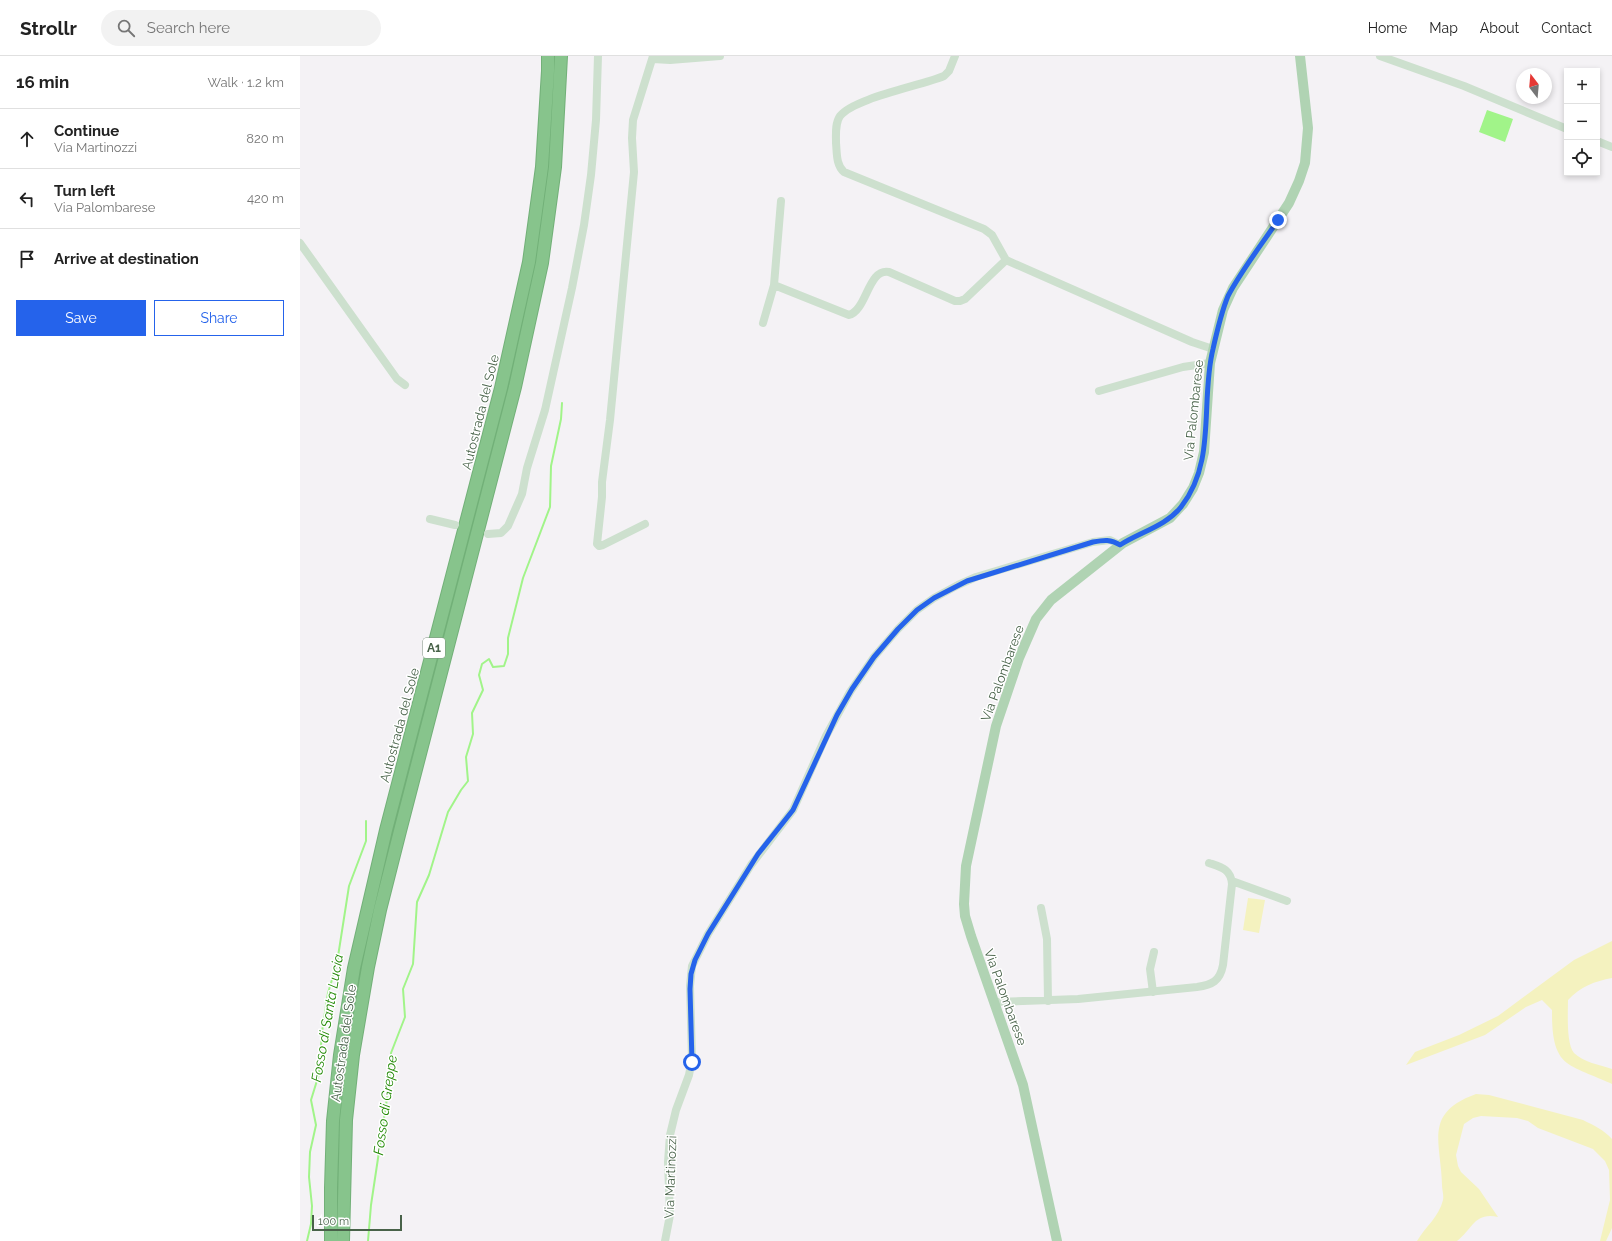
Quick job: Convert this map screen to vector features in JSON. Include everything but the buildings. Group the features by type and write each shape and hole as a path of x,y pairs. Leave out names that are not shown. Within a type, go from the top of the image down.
{"highway":[{"name":"Autostrada del Sole","path":"331,1241 331,1188 334,1121 340,1055 354,968 386,830 501,388 529,262 542,167 548,56"},
{"name":"Autostrada del Sole","path":"343,1241 346,1120 353,1055 368,967 394,852 513,395 540,271 555,167 561,56"}],"main road":[{"name":"Via Palombarese","path":"1057,1241 1025,1092 965,916 964,896 967,862 996,726 1019,658 1041,611 1055,597 1120,545 1172,516 1183,504 1193,488 1199,473 1204,452 1210,363 1222,315 1231,292 1289,203 1304,169 1307,152 1308,128 1300,56"}],"street":[{"path":"488,534 501,533 508,526 522,494 527,468 545,410 572,288 584,225 594,141 598,56"},
{"path":"645,524 603,545 599,546 597,544 634,172 632,127 653,58 664,60 720,56"},
{"path":"955,56 949,71 944,76 870,99 844,112 839,118 836,126 838,162 841,169 846,173 986,230 993,237 1006,260 1192,342 1213,349"},
{"path":"1380,56 1464,86 1564,128"},
{"path":"1600,142 1612,147"},
{"path":"763,323 774,285 781,201"},
{"path":"300,243 397,379 405,385"},
{"path":"774,285 849,315 856,311 876,275 882,272 889,272 953,300 960,301 965,299 1006,260"},
{"path":"1099,390 1188,366 1210,363"},
{"path":"430,519 455,525"},
{"name":"Via Martinozzi","path":"665,1241 670,1215 668,1162 670,1135 676,1110 689,1075 692,1059 690,989 692,966 708,934 748,870 793,810 826,736 854,686 874,657 910,616 926,603 950,589 976,577 1089,543 1108,540 1120,545"},
{"path":"994,1002 1048,1001 1153,992 1205,986 1213,983 1218,979 1223,965 1232,894 1232,881 1230,874 1226,870 1209,863"},
{"path":"1232,881 1287,901"},
{"path":"1041,908 1047,943 1048,1001"},
{"path":"1153,992 1150,969 1154,952"}],"shaded area":[{"path":"1487,110 1513,119 1505,142 1479,132"},
{"path":"1248,898 1265,900 1259,933 1243,930"},
{"path":"1612,941 1612,978 1588,985 1573,995 1568,1000 1568,1020 1571,1049 1578,1056 1587,1061 1612,1069 1612,1084 1576,1068 1562,1058 1558,1052 1554,1039 1552,1010 1542,1000 1526,1007 1485,1035 1406,1065 1415,1052 1459,1035 1498,1016 1574,960"},
{"path":"1476,1094 1489,1095 1583,1120 1602,1130 1612,1139 1612,1228 1606,1241 1600,1241 1610,1200 1609,1170 1605,1161 1593,1149 1538,1128 1528,1121 1517,1118 1481,1116 1473,1118 1464,1124 1456,1155 1461,1172 1479,1189 1498,1217 1490,1216 1479,1219 1457,1241 1417,1241 1435,1217 1443,1200 1438,1142 1442,1120 1448,1110 1459,1102"}],"waterway":[{"name":"Fosso di Greppe","path":"368,1241 371,1205 389,1085 391,1053 405,1017 403,989 413,964 417,902 429,875 448,812 468,781 466,757 473,734 472,713 483,690 479,675 482,664 489,659 493,667 504,666 508,654 508,638 523,578 550,507 551,466 561,419 562,403"},
{"name":"Fosso di Santa Lucia","path":"307,1241 311,1224 312,1206 309,1177 310,1152 316,1125 311,1100 319,1074 322,1032 328,993 337,963 349,886 366,841 366,821"}],"route":[{"path":"692,1062 690,986 692,966 703,944 751,865 770,838 793,810 826,736 850,692 874,657 898,629 922,606 950,589 967,581 1093,542 1108,540 1120,545 1168,520 1183,504 1194,485 1199,473 1203,456 1210,363 1223,310 1233,288 1278,220"}]}
